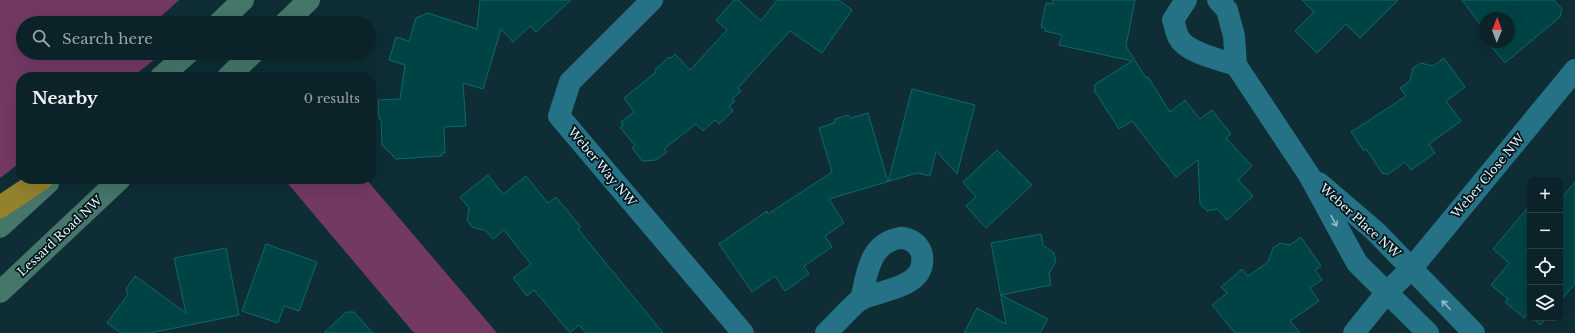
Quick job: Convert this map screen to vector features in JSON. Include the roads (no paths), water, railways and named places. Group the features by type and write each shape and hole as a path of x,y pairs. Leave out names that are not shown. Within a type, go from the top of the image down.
{"highway":[{"path":"0,207 34,184"}],"main road":[{"path":"226,16 243,0"},
{"path":"292,16 309,0"},
{"path":"167,72 180,60"},
{"path":"233,72 246,60"},
{"path":"0,227 47,184"},
{"name":"Lessard Road NW","path":"0,292 115,184"}],"street":[{"name":"Weber Way NW","path":"652,0 570,82 559,116 743,333"},
{"path":"1186,0 1173,20 1179,39 1192,50 1211,58 1236,64"},
{"name":"Weber Place NW","path":"1218,0 1227,10 1229,16 1234,36 1236,64 1309,175 1357,263 1399,280"},
{"name":"Weber Close NW","path":"1399,280 1575,70"},
{"name":"Weber Place NW","path":"1309,175 1374,231 1399,280"},
{"path":"1354,333 1399,280"},
{"path":"1399,280 1428,333"},
{"path":"1399,280 1474,333"},
{"path":"826,333 861,300"}]}
